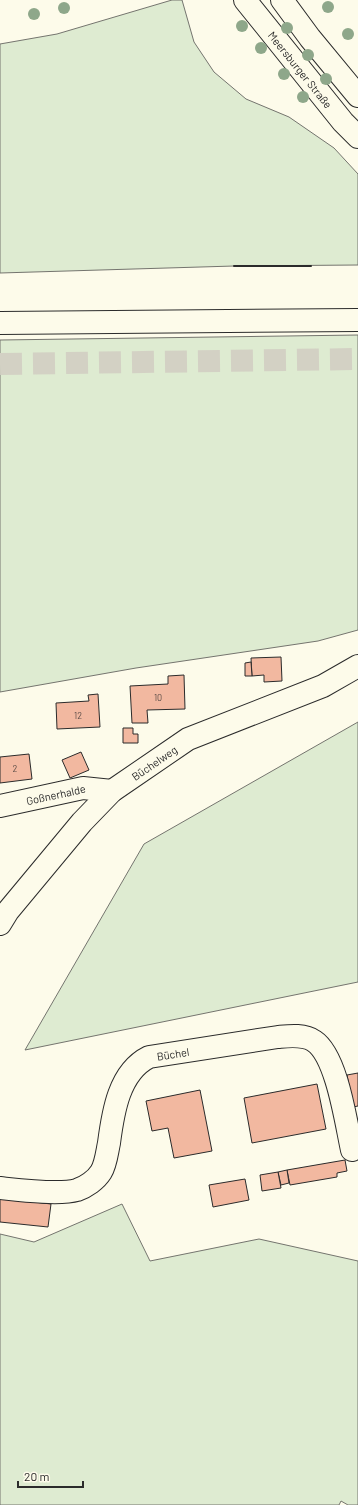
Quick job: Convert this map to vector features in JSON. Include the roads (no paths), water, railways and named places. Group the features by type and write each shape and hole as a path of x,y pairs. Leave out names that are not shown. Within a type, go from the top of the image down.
{"main road":[{"name":"Meersburger Straße","path":"245,0 343,122 358,137"},
{"path":"282,0 310,38 358,96"},
{"path":"0,323 358,320"},
{"name":"Büchelweg","path":"0,924 8,912 82,822 112,791 188,739 323,686 358,666"},
{"name":"Goßnerhalde","path":"0,806 83,788 112,791"},
{"name":"Büchel","path":"0,1188 64,1192 76,1190 92,1182 102,1172 107,1153 114,1110 119,1096 129,1074 141,1061 149,1057 278,1037 295,1036 307,1038 314,1040 321,1047 334,1073 352,1150"}],"tunnel":[{"path":"0,364 358,359"}]}
